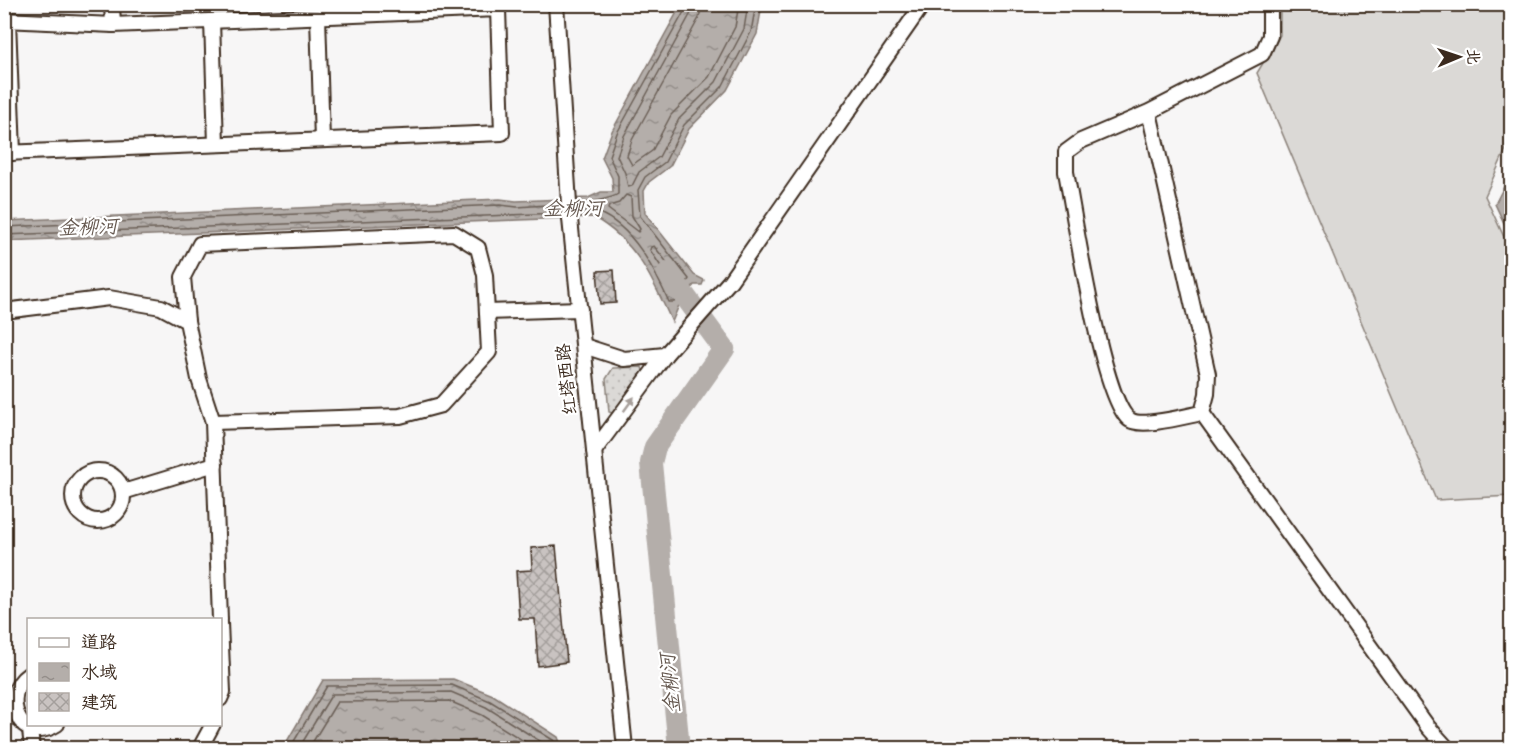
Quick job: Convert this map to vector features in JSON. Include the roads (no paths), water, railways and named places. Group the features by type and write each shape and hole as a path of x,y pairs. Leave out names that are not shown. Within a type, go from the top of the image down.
{"street":[{"path":"112,4 113,25"},
{"name":"红塔西路","path":"556,4 570,219 625,748"},
{"path":"594,451 665,355 730,281 923,4"},
{"path":"1202,413 1141,423 1130,420 1120,410 1098,343 1066,172 1066,152 1081,141 1149,112 1262,54 1270,36 1270,4"},
{"path":"498,9 502,133 9,153 6,20 113,25 498,9"},
{"path":"318,17 322,140"},
{"path":"212,21 216,144"},
{"path":"1149,112 1208,374 1208,394 1202,413"},
{"path":"213,422 400,416 441,405 489,352 485,275 478,248 454,233 200,244 183,277 187,321 199,379 213,422 220,618"},
{"path":"4,311 109,298 161,307 187,321"},
{"path":"487,312 580,309"},
{"path":"584,346 624,359 665,355"},
{"path":"1202,413 1428,727 1447,748"},
{"path":"123,492 215,464"},
{"path":"222,668 222,694"},
{"path":"27,676 16,685 10,702 16,719 30,730 40,731 52,726"},
{"path":"200,748 212,726"},
{"path":"30,730 32,748"}],"water":[{"path":"681,5 762,5 757,34 727,90 689,129 670,166 649,182 644,191 645,213 694,275 704,280 702,285 694,285 680,303 672,322 642,262 621,238 593,217 5,241 4,221 500,199 516,201 588,198 601,192 613,192 612,178 602,158 612,131"},
{"path":"1511,173 1511,238 1495,204"},
{"path":"453,679 493,695 558,737 562,748 283,748 323,680"}],"waterway":[{"name":"金柳河","path":"668,273 724,349 655,447 651,463 679,748"}]}
